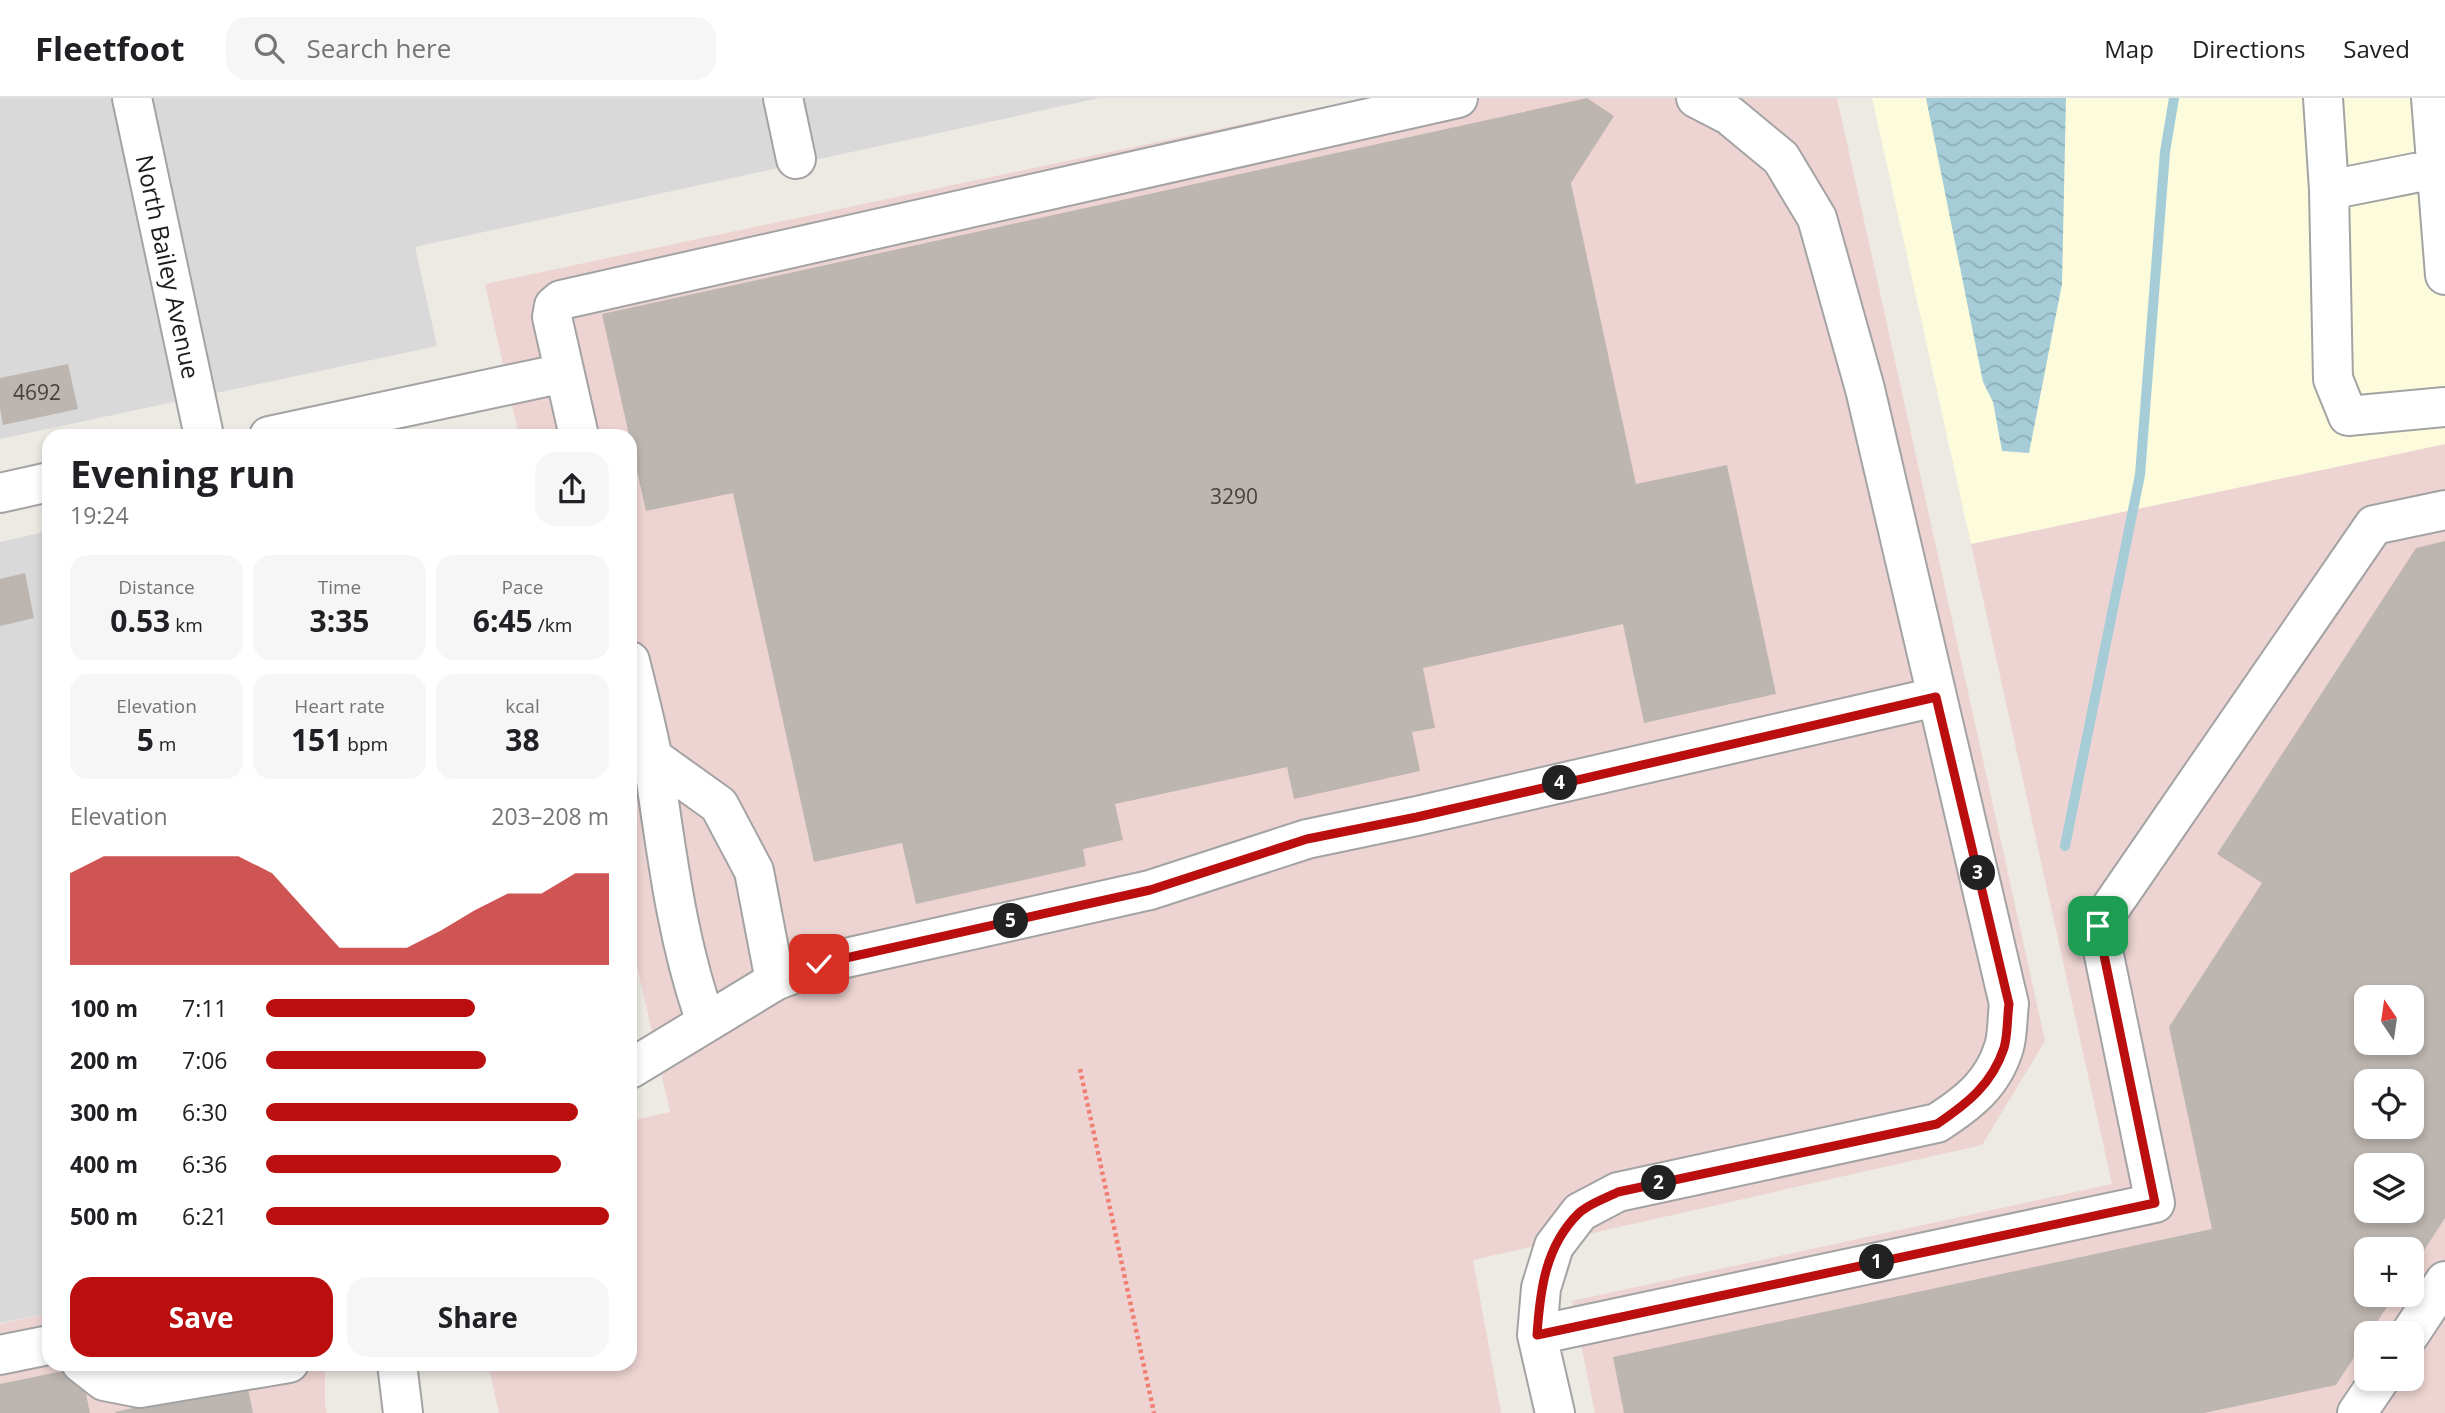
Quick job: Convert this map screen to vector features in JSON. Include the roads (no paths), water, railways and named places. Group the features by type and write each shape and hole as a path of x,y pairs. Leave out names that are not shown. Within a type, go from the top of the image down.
{"street":[{"name":"North Bailey Avenue","path":"132,98 203,429"},
{"path":"783,98 796,159"},
{"path":"577,429 552,317 554,306 574,295 1458,98"},
{"path":"1555,1413 1537,1335 1541,1288 1554,1246 1580,1212 1618,1192 1937,1124 1984,1087 2004,1047 2009,1004 1865,389 1817,218 1780,158 1729,115 1696,98"},
{"path":"2323,98 2329,190 2333,379 2347,416 2445,407"},
{"path":"2431,98 2441,168 2445,275"},
{"path":"2329,190 2441,168"},
{"path":"301,429 564,373"},
{"path":"0,493 42,484"},
{"path":"1537,1335 2155,1203 2098,926 2374,525 2445,510"},
{"path":"637,692 652,757 670,880 694,989 706,1022"},
{"path":"637,1065 775,981 819,964 1150,890 1307,839 1417,817 1936,697"},
{"path":"652,757 719,805 754,871 775,981"},
{"path":"2419,1321 2445,1281"},
{"path":"0,1355 42,1346"},
{"path":"91,1371 104,1381 141,1388 242,1371"},
{"path":"398,1371 403,1413"},
{"path":"2357,1413 2372,1391"}],"water":[{"path":"1926,98 2066,98 2062,284 2029,453 2002,451 1993,402 1983,382"}],"waterway":[{"path":"2065,846 2140,475 2165,152 2174,98"}]}
